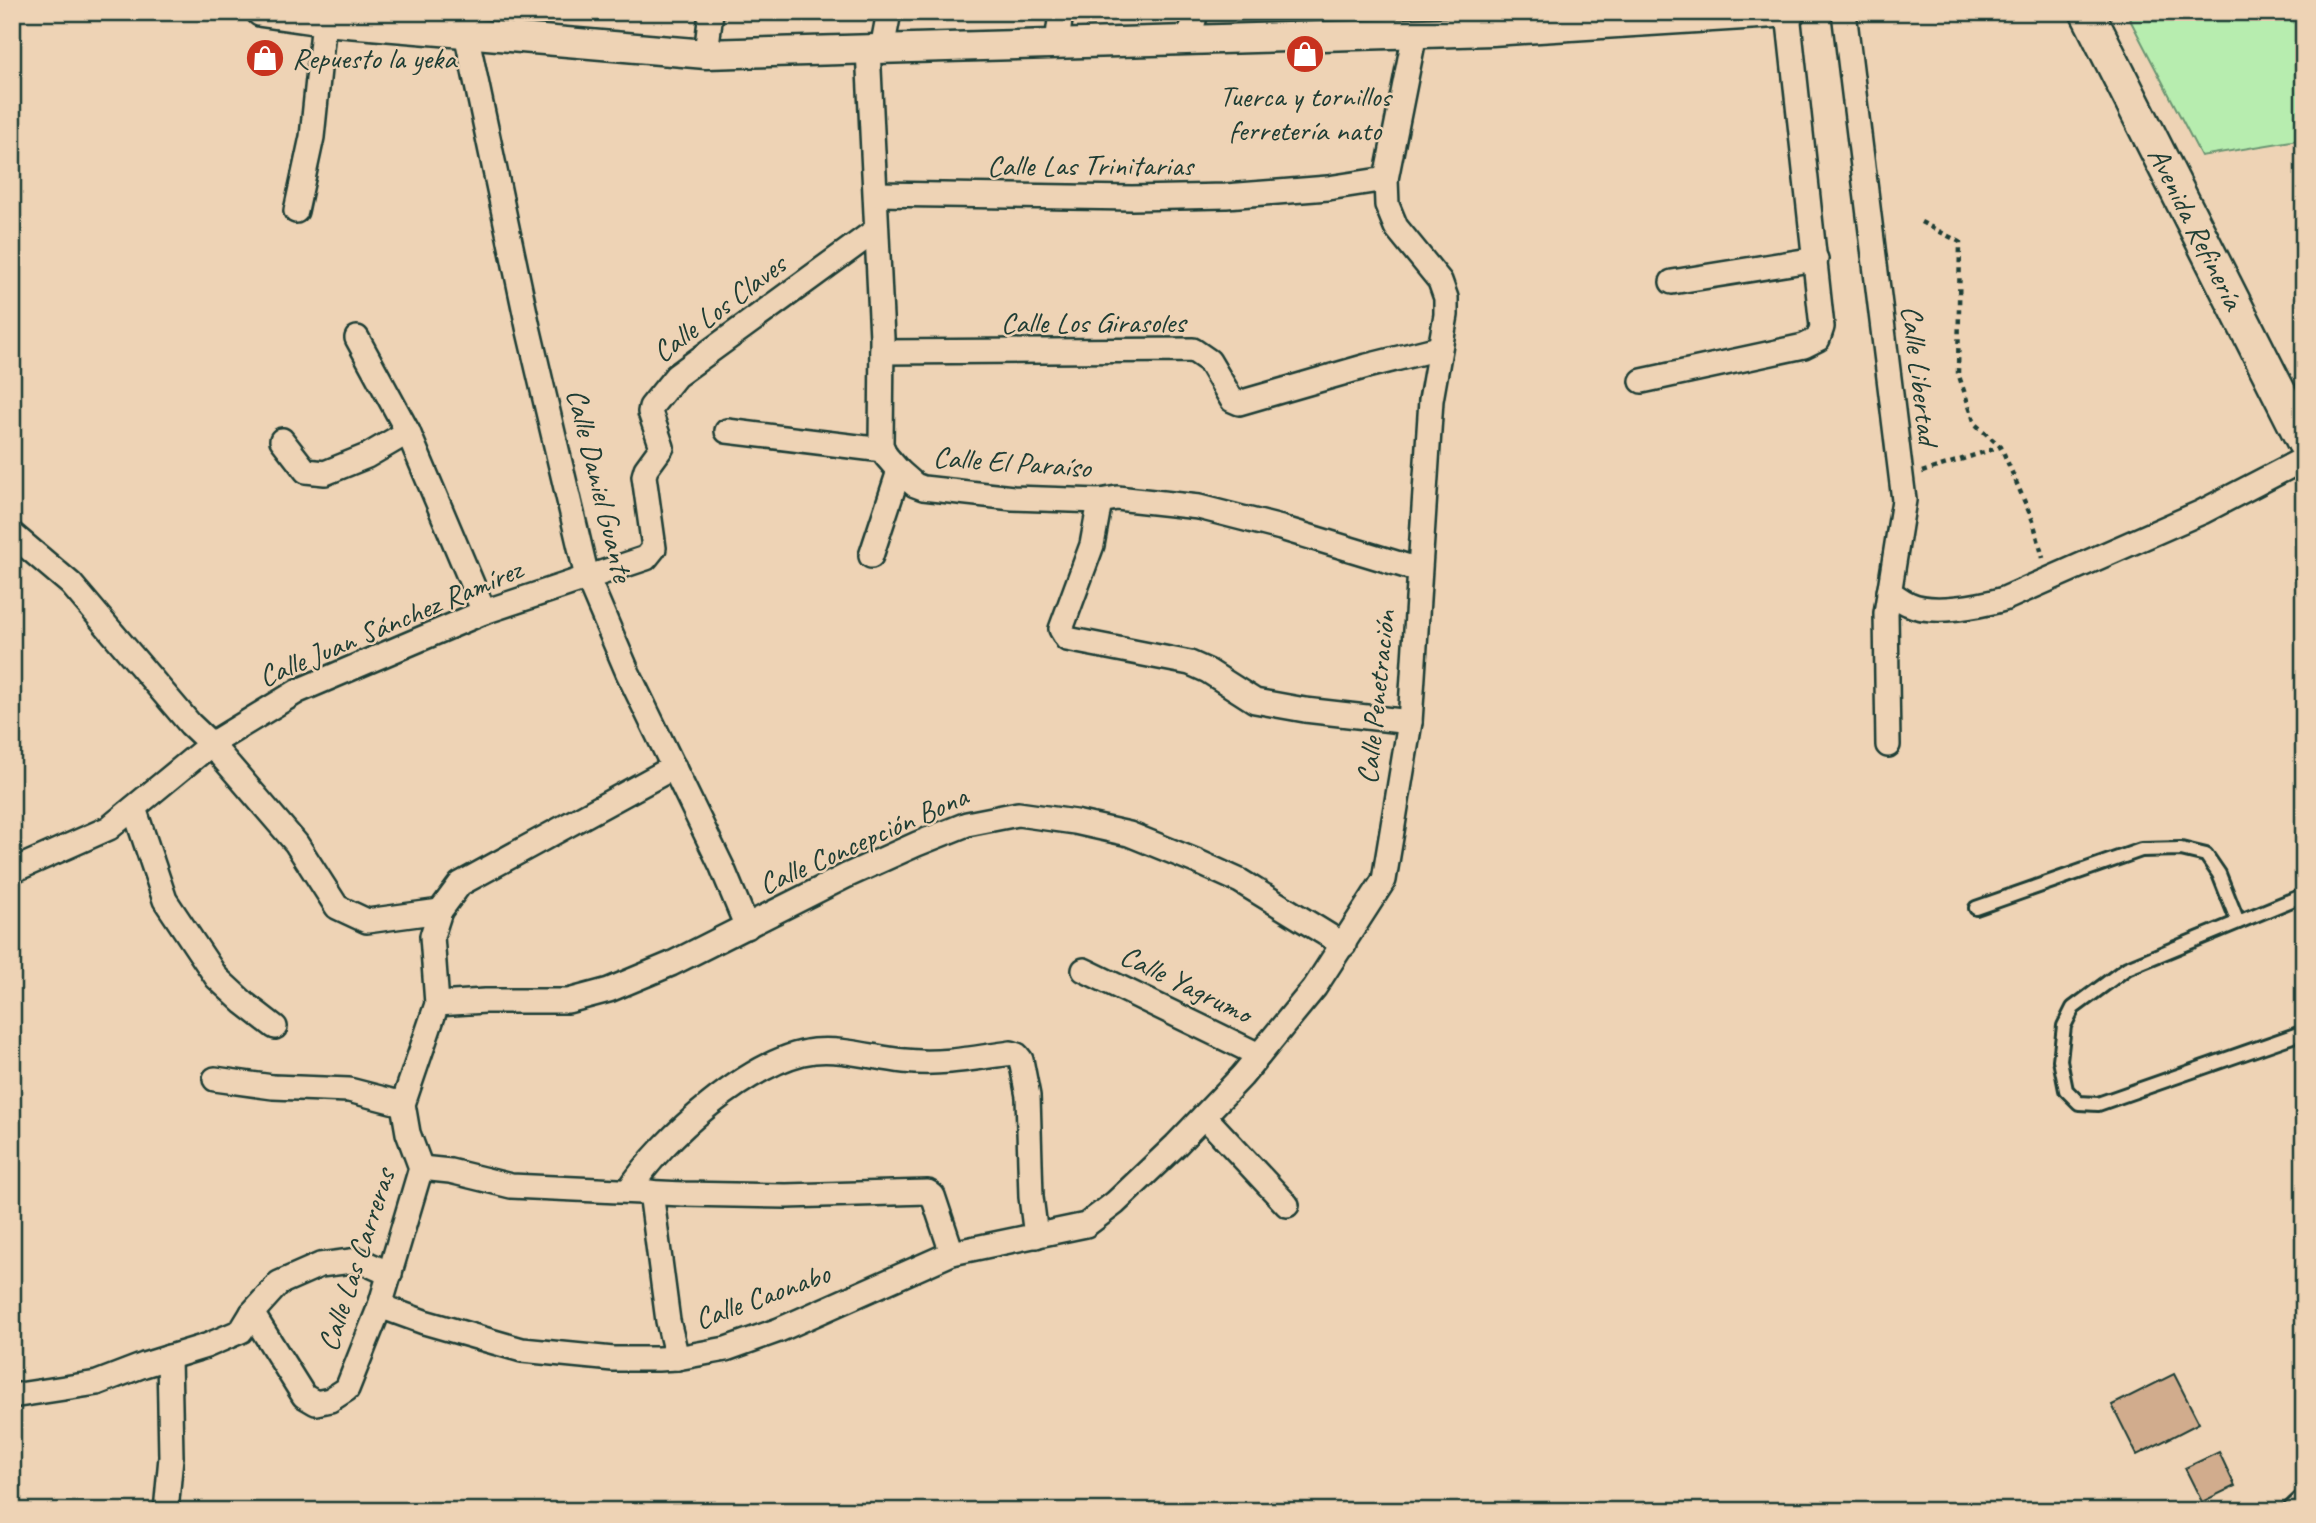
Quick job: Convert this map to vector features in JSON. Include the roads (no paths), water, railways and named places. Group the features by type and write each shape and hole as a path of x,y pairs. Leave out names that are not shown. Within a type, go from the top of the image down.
{"main road":[{"name":"Avenida Refinería","path":"2087,12 2304,442"}],"street":[{"path":"261,12 706,54 1415,33 1498,22 1790,13 1822,327 1818,339 1804,346 1642,381"},
{"path":"706,54 711,12"},
{"path":"727,430 883,450 882,352 876,230 875,49 889,12"},
{"path":"1057,44 1061,12"},
{"path":"1189,40 1196,12"},
{"name":"Calle Libertad","path":"1844,12 1904,500 1886,613 1888,745"},
{"path":"296,211 340,19"},
{"name":"Calle Daniel Guante","path":"466,33 528,327 587,577 628,673 722,867 747,927"},
{"name":"Calle Penetración","path":"1036,1236 1086,1224 1096,1218 1204,1116 1315,987 1381,887 1386,873 1410,722 1431,400 1446,315 1444,289 1440,281 1395,227 1387,205 1386,179 1415,33"},
{"name":"Calle Las Trinitarias","path":"877,194 1226,197 1328,188 1386,179"},
{"name":"Calle Los Claves","path":"587,577 646,558 654,548 644,477 646,469 662,447 650,412 654,401 676,376 876,230"},
{"path":"1672,282 1816,259"},
{"path":"357,338 408,432 484,611"},
{"name":"Calle Los Girasoles","path":"882,352 1193,350 1209,361 1232,400 1239,403 1439,348"},
{"path":"282,440 306,471 326,473 367,456 408,432"},
{"name":"Calle El Paraíso","path":"883,450 900,471 915,485 923,488 1013,498 1100,501 1117,498 1199,507 1281,528 1419,570"},
{"path":"1889,592 1909,604 1926,608 1980,606 2004,599 2202,512 2304,459"},
{"path":"871,556 900,471"},
{"path":"1100,501 1092,545 1061,629 1067,639 1190,663 1208,671 1255,701 1305,710 1410,722"},
{"path":"12,534 71,584 190,724 211,744 296,843 337,907 367,921 440,911"},
{"name":"Calle Juan Sánchez Ramírez","path":"12,871 110,828 211,744 298,691 484,611 587,577"},
{"path":"215,1079 273,1087 348,1090 403,1104 437,1004 432,936 440,911 460,884 674,767"},
{"path":"134,808 165,900 217,978 275,1027"},
{"name":"Calle Concepción Bona","path":"437,1004 485,1000 568,1001 609,990 747,927 846,876 917,844 967,824 1018,814 1076,822 1129,834 1240,881 1344,945"},
{"name":"Calle Yagrumo","path":"1084,970 1259,1055"},
{"path":"677,1358 640,1191 650,1160 721,1097 758,1071 794,1055 833,1051 906,1062 932,1062 1011,1053 1017,1055 1021,1060 1028,1096 1031,1197 1036,1236"},
{"name":"Calle Las Carreras","path":"252,1313 304,1396 316,1403 330,1400 347,1389 380,1306 421,1168 408,1133 403,1104"},
{"path":"1204,1116 1287,1205"},
{"path":"421,1168 450,1171 511,1186 786,1196 928,1192 933,1196 952,1253"},
{"name":"Calle Caonabo","path":"380,1306 522,1350 613,1359 677,1358 726,1349 779,1329 952,1253 1036,1236"},
{"path":"12,1396 97,1382 206,1346 241,1331 252,1313 279,1283 320,1265 359,1260 390,1274"},
{"path":"166,1511 171,1457 169,1357"}],"lane":[{"path":"1976,908 2141,850 2181,849 2206,855 2219,874 2238,922"},
{"path":"2304,895 2127,968 2097,988 2073,1008 2064,1026 2060,1060 2066,1090 2078,1103 2098,1104 2304,1032"},
{"path":"2287,1511 2304,1495"}],"place":[{"name":"Tuerca y tornillos ferretería nato","path":"1305,54"},
{"name":"Repuesto la yeka","path":"265,58"}]}
